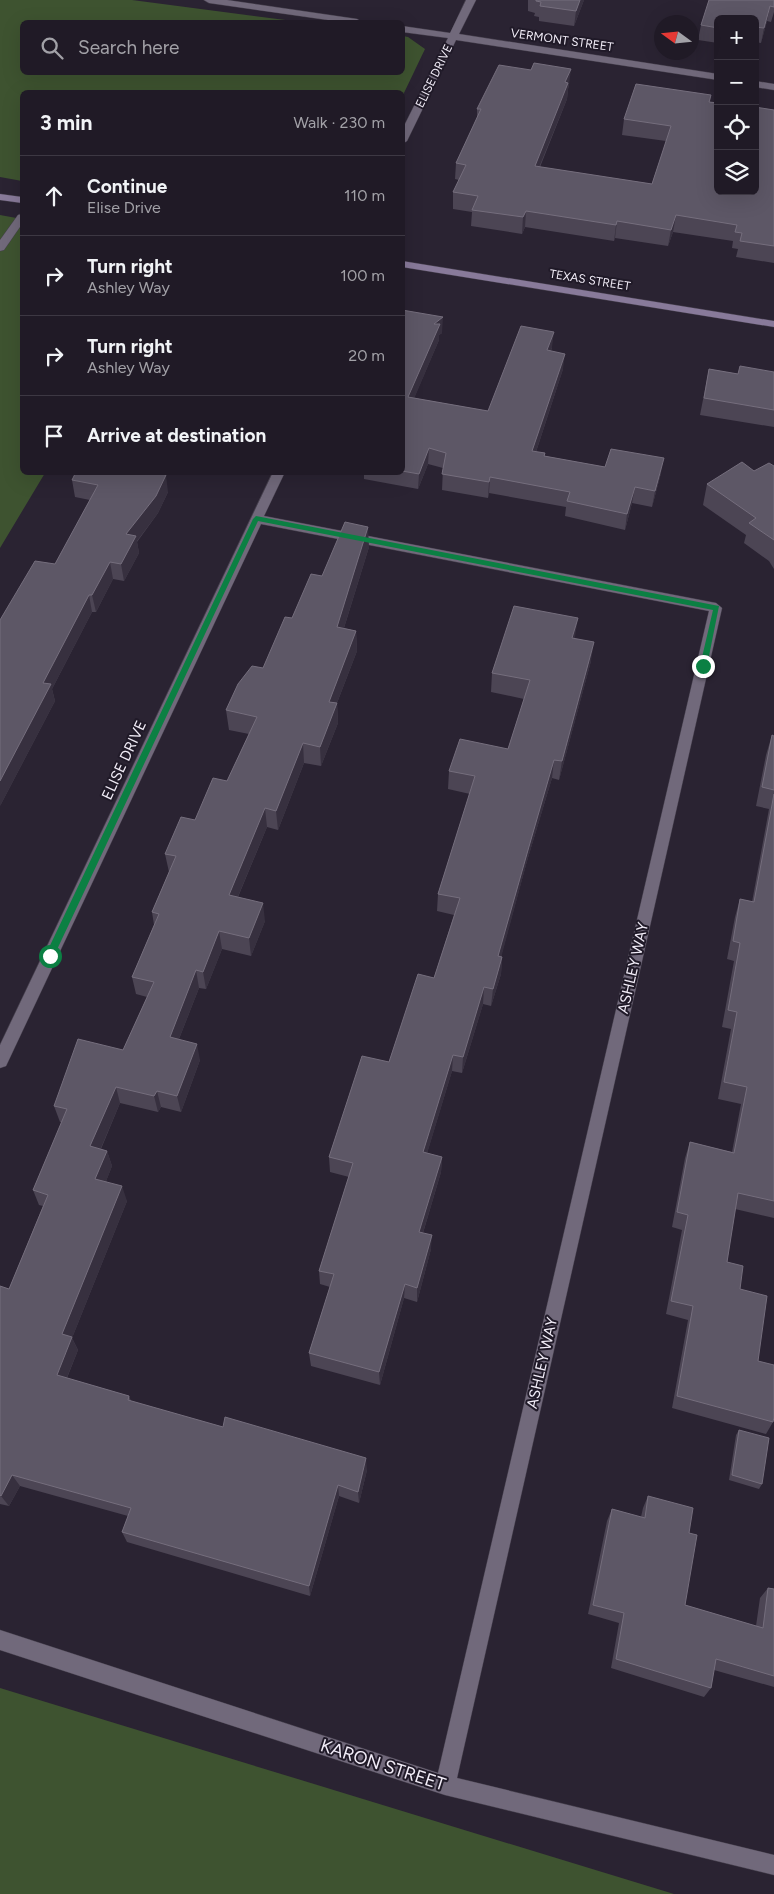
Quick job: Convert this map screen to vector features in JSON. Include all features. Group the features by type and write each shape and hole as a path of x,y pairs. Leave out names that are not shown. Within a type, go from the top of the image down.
{"street":[{"path":"209,0 344,20"},
{"name":"ELISE DRIVE","path":"405,135 471,0"},
{"name":"VERMONT STREET","path":"405,30 664,67 714,76"},
{"path":"759,85 774,87"},
{"path":"0,197 20,200"},
{"path":"0,248 20,220"},
{"name":"TEXAS STREET","path":"405,264 774,324"},
{"name":"ELISE DRIVE","path":"0,1062 278,475"},
{"name":"ASHLEY WAY","path":"256,519 716,608 445,1785"},
{"name":"KARON STREET","path":"0,1640 445,1785 774,1865"}],"green space":[{"path":"0,0 132,0 286,20 20,20 20,75 405,75 405,36 425,49 405,91 20,90 20,181 0,177"},
{"path":"0,215 20,219 20,475 44,475 0,548"},
{"path":"0,1688 674,1894 0,1894"}],"building":[{"path":"536,0 580,0 576,11 540,6 541,2"},
{"path":"709,0 774,0 774,7 770,6 764,28 759,27 759,15 714,15 714,27 701,25"},
{"path":"534,63 571,69 565,82 568,83 535,166 652,184 671,126 624,119 636,84 711,95 709,102 714,103 714,195 759,195 759,108 774,110 774,246 740,241 742,233 735,232 737,225 676,215 671,230 617,221 616,225 526,211 523,217 472,210 478,196 453,192 466,165 456,163 481,109 477,109 499,65 531,70"},
{"path":"405,311 443,317 434,324 440,324 408,397 488,411 521,326 554,332 547,350 565,354 532,451 545,453 544,456 605,467 611,449 664,458 655,491 635,487 627,514 567,501 570,492 490,477 489,482 442,474 446,453 429,448 419,474 405,472"},
{"path":"740,366 774,372 774,410 704,398 709,369 738,374"},
{"path":"742,462 754,471 769,463 774,466 774,540 749,523 756,518 707,484"},
{"path":"74,475 166,475 156,496 126,534 136,536 121,564 110,562 92,595 89,595 43,683 51,684 0,781 0,620 35,561 55,564 98,485 72,480"},
{"path":"345,522 368,527 337,627 356,631 329,702 337,703 320,747 303,743 276,811 265,808 229,895 263,903 249,938 219,931 203,972 196,970 170,1037 197,1044 177,1096 157,1091 154,1096 116,1087 90,1146 107,1151 95,1179 122,1186 62,1334 72,1337 57,1375 129,1396 128,1400 223,1427 225,1417 366,1458 358,1492 338,1485 309,1586 122,1532 131,1508 12,1475 1,1496 0,1286 9,1289 48,1195 33,1190 67,1109 54,1106 78,1039 123,1050 154,982 132,977 159,914 152,912 176,856 165,854 181,817 195,820 213,778 227,781 257,717 226,710 238,684 252,666 263,668 285,617 292,618 311,574 322,576"},
{"path":"514,606 578,618 572,638 594,642 562,761 554,760 498,956 502,957 493,989 484,987 463,1057 453,1055 423,1152 442,1157 419,1232 432,1235 417,1288 405,1284 379,1372 309,1353 334,1274 319,1271 353,1163 329,1157 362,1056 389,1062 418,974 434,978 460,898 438,894 475,776 449,771 460,739 508,749 530,680 492,673"},
{"path":"772,735 774,736 774,790 762,787"},
{"path":"774,794 774,1201 738,1193 727,1262 743,1266 740,1289 767,1296 758,1361 774,1365 773,1422 677,1396 693,1306 671,1301 688,1215 677,1212 690,1142 734,1153 747,1087 724,1082 737,1012 728,1010 740,943 733,941 740,899 754,902"},
{"path":"739,1430 769,1438 762,1484 732,1475"},
{"path":"648,1496 693,1508 689,1533 697,1535 685,1605 763,1628 768,1588 774,1589 774,1676 716,1659 711,1688 616,1659 624,1613 593,1605 612,1509 645,1518"}],"route":[{"path":"50,956 256,519 716,608 703,666"}]}
